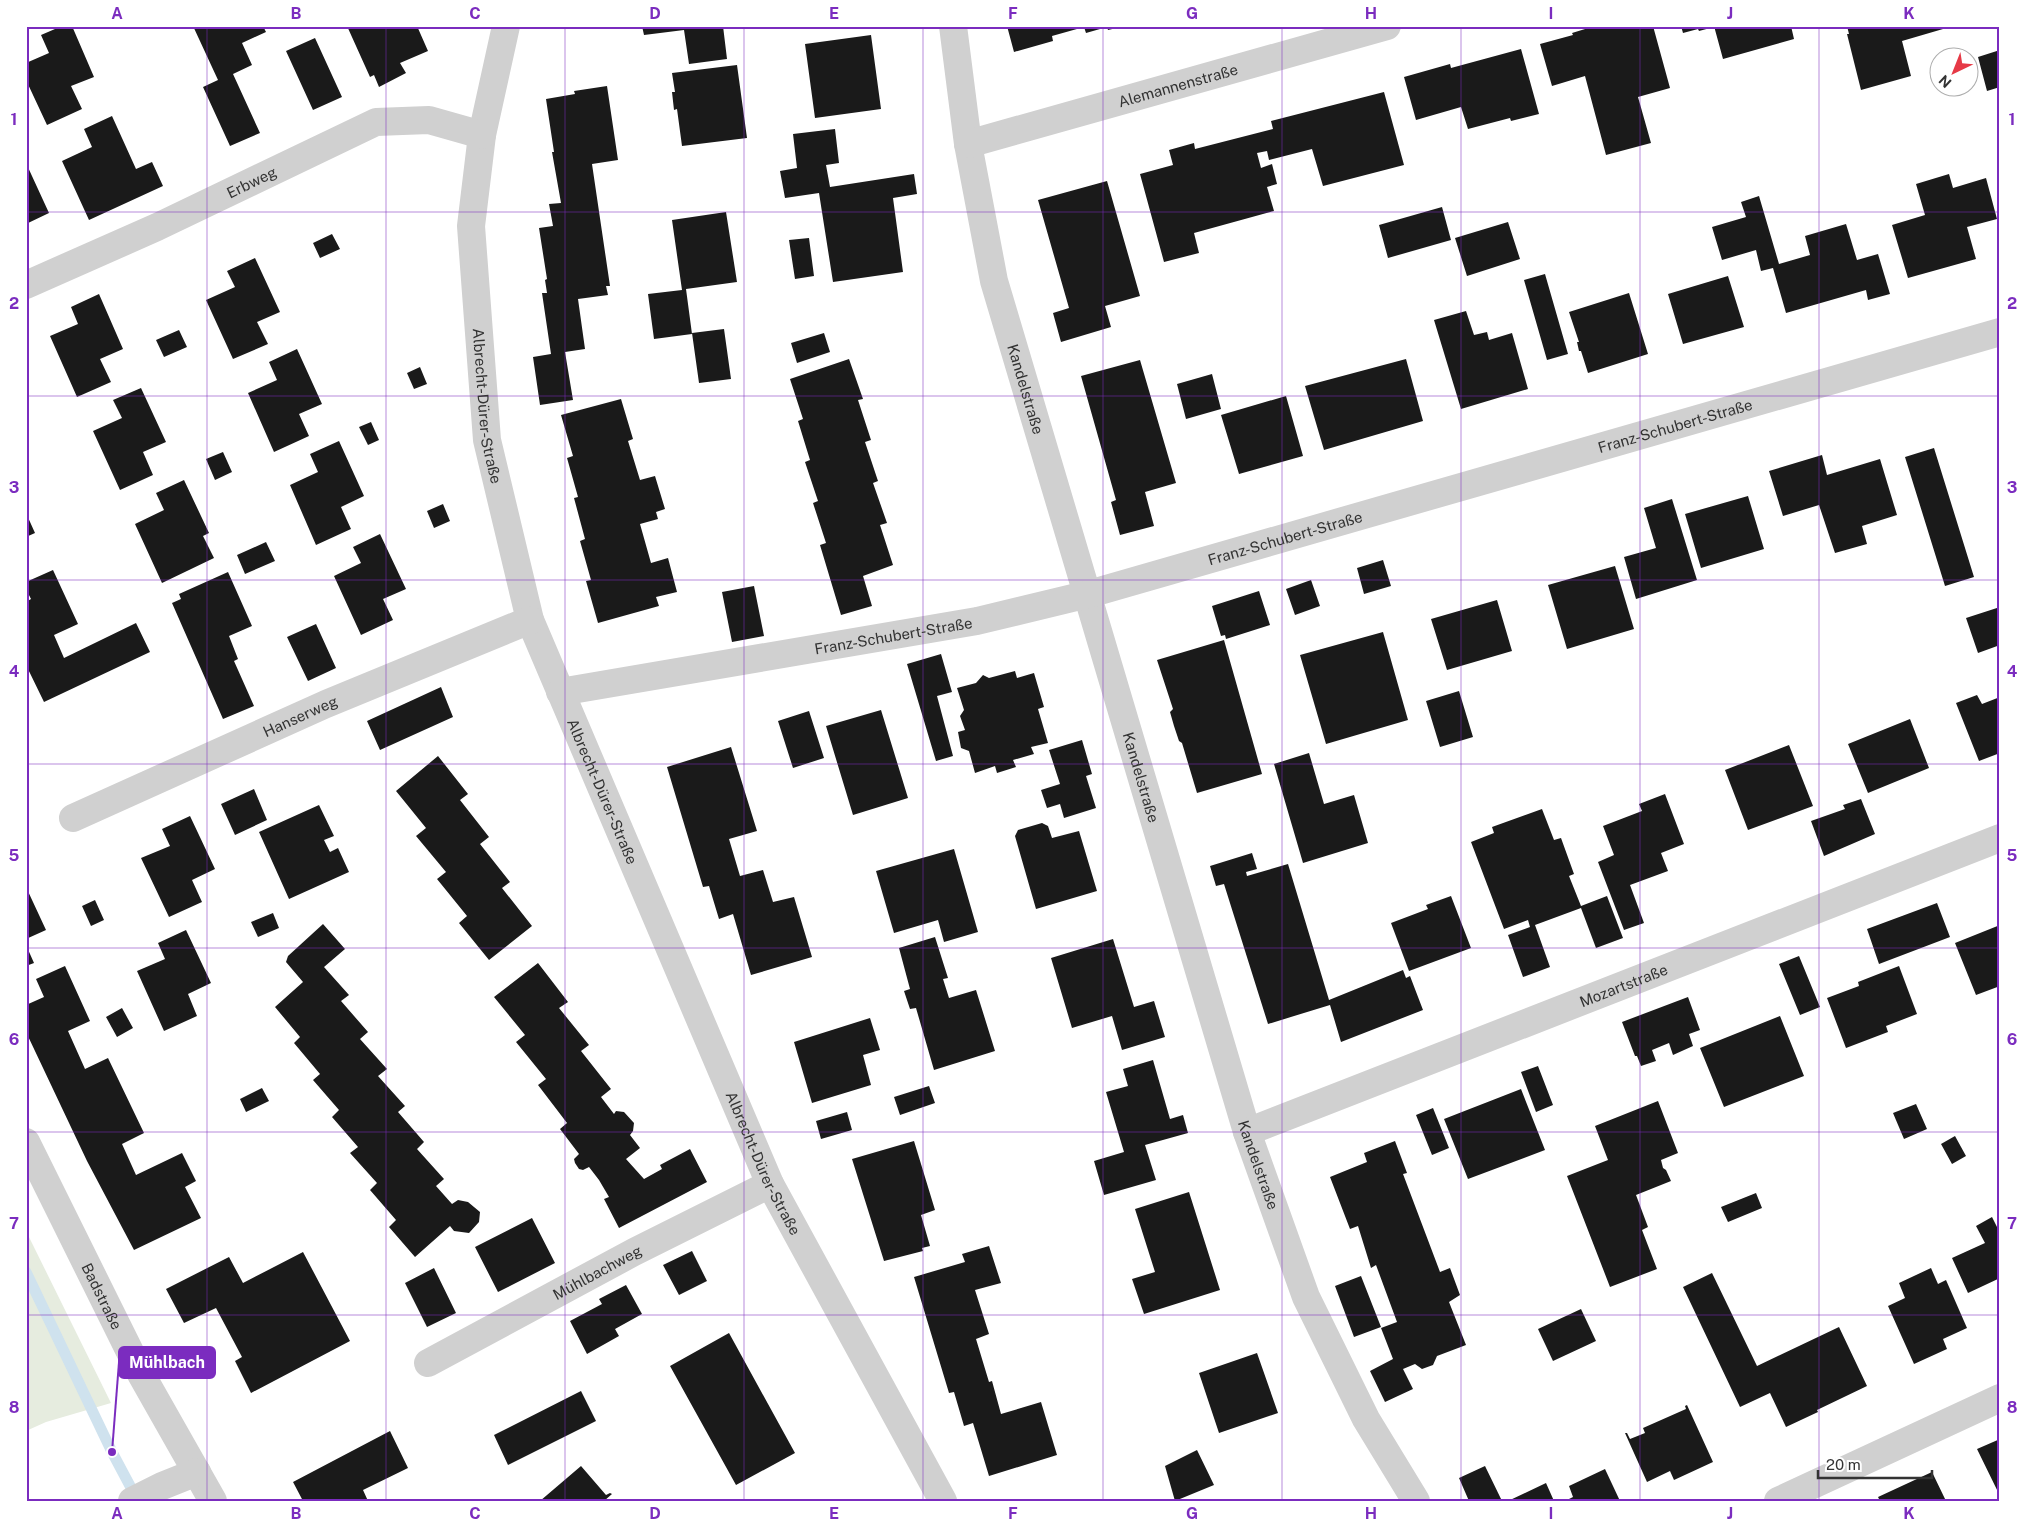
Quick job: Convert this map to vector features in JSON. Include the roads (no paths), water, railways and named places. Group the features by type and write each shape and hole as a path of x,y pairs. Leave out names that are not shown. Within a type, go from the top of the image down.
{"street":[{"name":"Albrecht-Dürer-Straße","path":"506,26 482,135 471,226 487,440 530,620 770,1184 942,1501"},
{"name":"Kandelstraße","path":"953,26 968,144 994,281 1089,594 1248,1132 1306,1297 1366,1419 1416,1501"},
{"name":"Alemannenstraße","path":"968,144 1387,26"},
{"name":"Erbweg","path":"26,285 156,227 376,122 429,120 482,135"},
{"name":"Franz-Schubert-Straße","path":"560,692 977,621 1089,594 2000,332"},
{"name":"Hanserweg","path":"73,818 326,704 530,620"},
{"name":"Mozartstraße","path":"1248,1132 2000,838"},
{"name":"Badstraße","path":"26,1142 141,1374 213,1501"},
{"name":"Mühlbachweg","path":"428,1362 634,1252 770,1184"},
{"path":"1778,1501 2000,1398"},
{"path":"132,1501 197,1472"}],"waterway":[{"path":"26,1272 112,1452 137,1499"}],"place":[{"name":"Mühlbach","path":"112,1452"}]}
